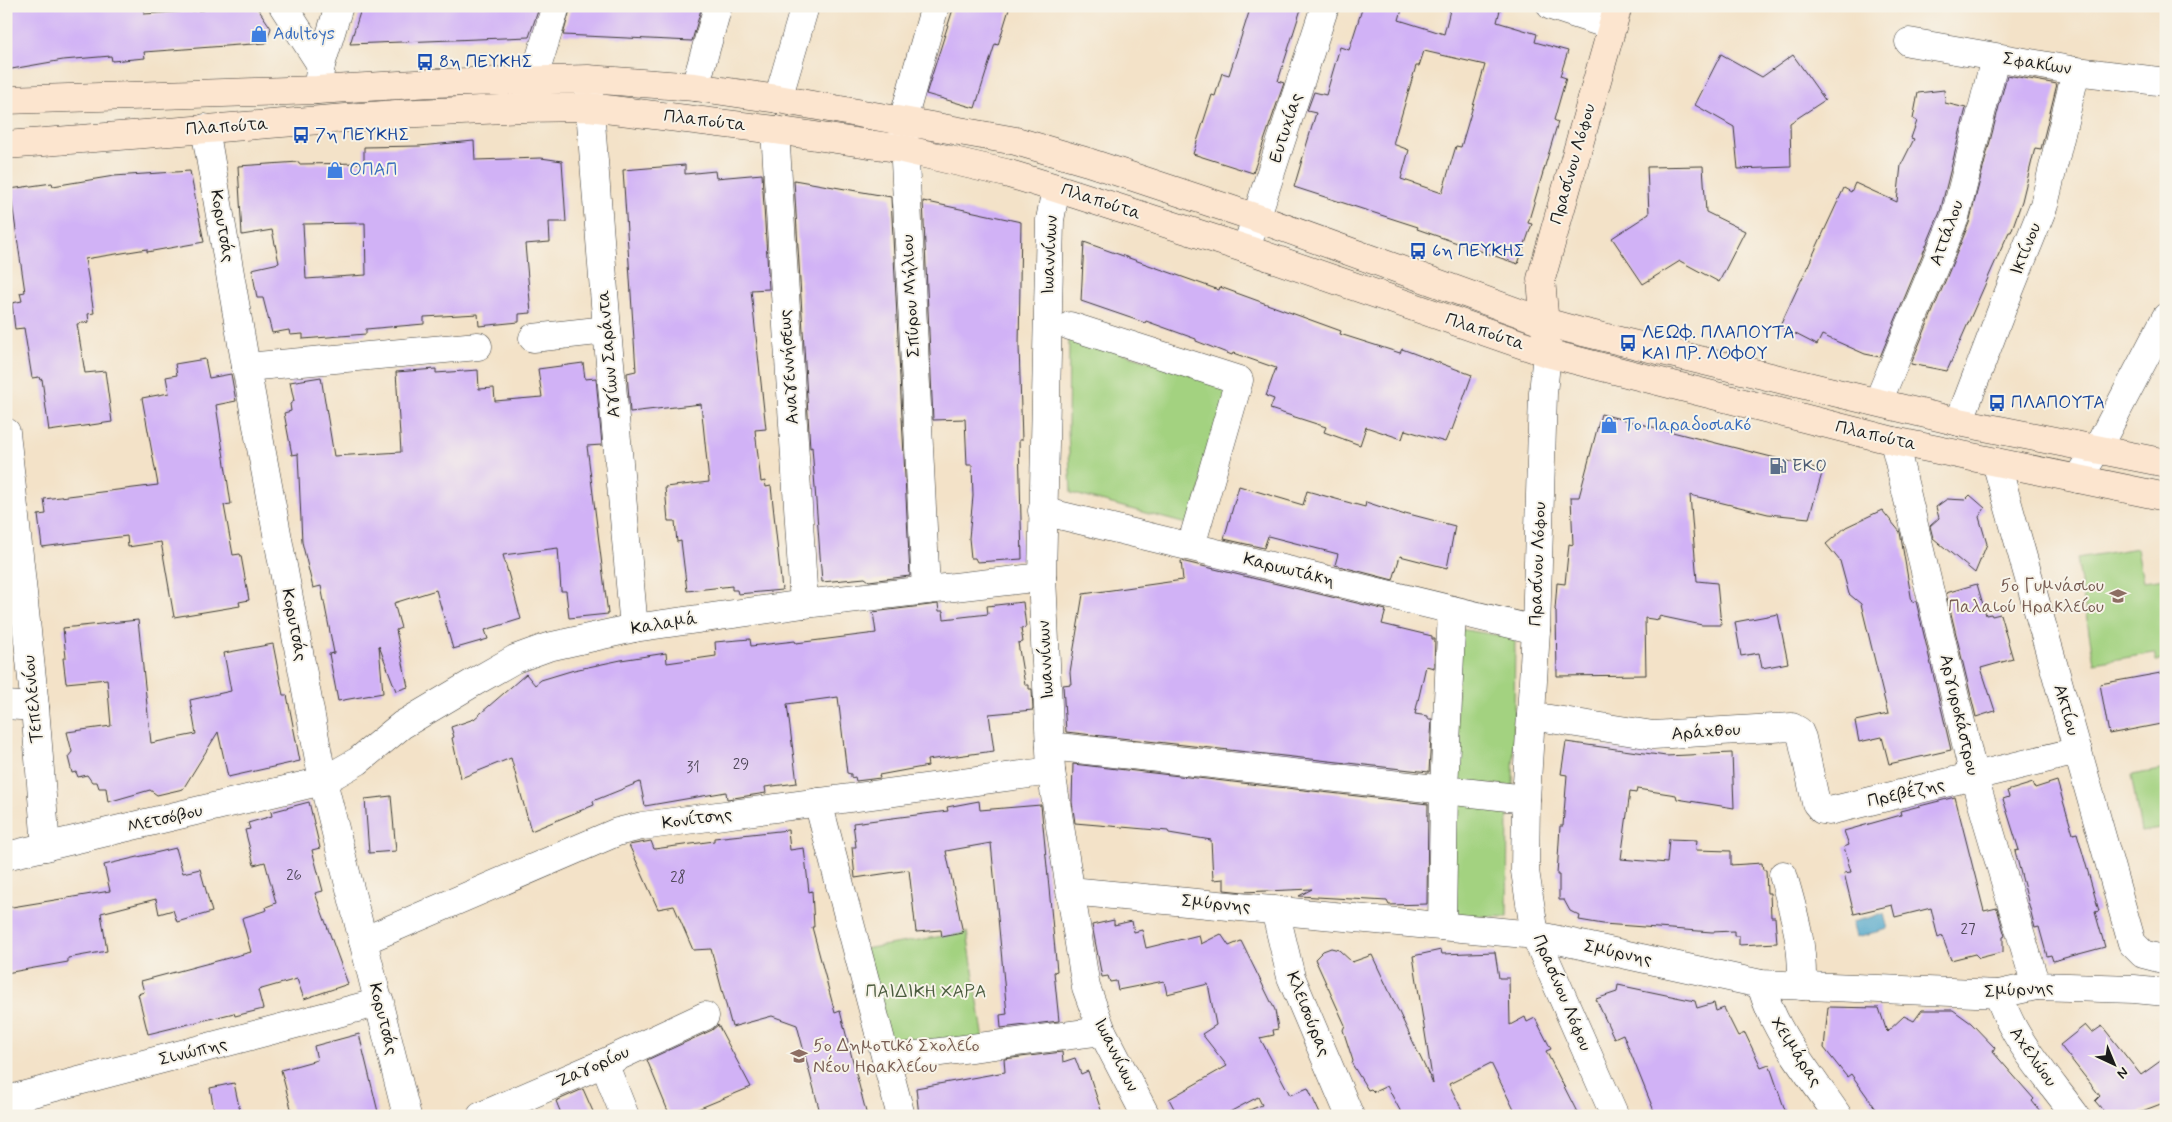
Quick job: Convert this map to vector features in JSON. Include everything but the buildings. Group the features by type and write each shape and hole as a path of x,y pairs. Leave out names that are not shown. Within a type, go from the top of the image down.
{"main road":[{"name":"Πρασίνου Λόφου","path":"1547,353 1541,279 1615,16"},
{"name":"Πλαπούτα","path":"6,100 319,78 588,79 694,87 903,120 1016,141 1088,162 1257,218 1545,322 1959,422 2166,463"},
{"name":"Πλαπούτα","path":"6,145 205,128 524,108 589,108 774,130 903,149 1006,173 1056,188 1246,249 1547,353 1894,441 2166,497"}],"street":[{"path":"283,6 319,78"},
{"path":"319,78 339,6"},
{"path":"524,108 556,6"},
{"path":"694,87 718,6"},
{"path":"778,99 805,6"},
{"name":"Σπύρου Μήλιου","path":"926,590 903,120 936,6"},
{"name":"Ευτυχίας","path":"1246,249 1325,6"},
{"path":"1551,6 1615,16"},
{"name":"Σφακίων","path":"1909,42 1995,58 2166,82"},
{"name":"Αττάλου","path":"1878,402 1955,217 1995,58"},
{"name":"Ικτίνου","path":"1959,422 2044,205 2076,70"},
{"name":"Αγίων Σαράντα","path":"588,79 607,330 634,628"},
{"name":"Κορυτσάς","path":"205,128 246,367 323,781 380,1002 407,1116"},
{"name":"Αναγεννήσεως","path":"774,130 804,604"},
{"name":"Ιωαννίνων","path":"1056,188 1050,220 1042,511 1042,577 1051,759 1086,987 1102,1031 1146,1116"},
{"path":"2078,479 2097,449 2166,317"},
{"path":"1070,326 1239,380 1191,546"},
{"path":"533,338 607,330"},
{"path":"246,367 478,346"},
{"name":"Πρασίνου Λόφου","path":"1547,353 1543,393 1536,630 1526,799 1526,871 1535,935 1615,1116"},
{"name":"Τεπελενίου","path":"6,432 46,847"},
{"name":"Αργυροκάστρου","path":"1894,441 1974,777 2036,986"},
{"name":"Ακτίου","path":"1996,462 2132,943 2154,957"},
{"name":"Καρυωτάκη","path":"1042,511 1536,630"},
{"name":"Καλαμά","path":"323,781 358,761 402,725 515,659 548,647 634,628 804,604 1042,577"},
{"path":"1442,926 1444,790 1452,610"},
{"path":"6,705 34,707"},
{"name":"Αράχθου","path":"1531,716 1653,736 1792,727 1798,731 1802,738 1816,803 1822,810"},
{"name":"Πρεβέζης","path":"1822,810 1829,811 2078,751"},
{"name":"Κονίτσης","path":"363,941 617,832 642,826 818,802 1051,759 1444,790 1526,799"},
{"name":"Μετσόβου","path":"6,856 323,781"},
{"path":"818,802 901,1116"},
{"path":"1783,875 1799,927 1803,956 1802,986"},
{"name":"Σμύρνης","path":"1070,891 1535,935 1762,984 1999,994 2036,986 2099,987 2166,992"},
{"name":"Κλεισούρας","path":"1276,910 1291,977 1350,1116"},
{"name":"Χειμάρας","path":"1762,984 1767,1005 1778,1028 1838,1116"},
{"name":"Αχελώου","path":"1999,994 2004,1012 2012,1028 2076,1116"},
{"name":"Σινώπης","path":"6,1100 380,1002"},
{"name":"Ζαγορίου","path":"481,1116 604,1063 705,1016"},
{"path":"886,1060 1102,1031"},
{"path":"604,1063 625,1116"}],"green space":[{"path":"1069,337 1229,385 1190,525 1071,493 1068,431"},
{"path":"2137,548 2143,581 2166,578 2166,660 2156,661 2154,653 2094,663 2077,558"},
{"path":"1459,629 1515,638 1513,786 1454,782"},
{"path":"2166,769 2166,828 2141,832 2131,775"},
{"path":"1454,802 1508,807 1507,917 1451,915"},
{"name":"ΠΑΙΔΙΚΗ ΧΑΡΑ","path":"967,932 984,1040 892,1054 864,949"}],"water":[{"path":"1884,914 1888,929 1856,937 1852,922"}],"place":[{"name":"Adultoys","path":"259,34"},
{"name":"8η ΠΕΥΚΗΣ","path":"425,62"},
{"name":"7η ΠΕΥΚΗΣ","path":"301,135"},
{"name":"ΟΠΑΠ","path":"335,170"},
{"name":"6η ΠΕΥΚΗΣ","path":"1418,251"},
{"name":"ΛΕΩΦ. ΠΛΑΠΟΥΤΑ ΚΑΙ ΠΡ. ΛΟΦΟΥ","path":"1628,343"},
{"name":"ΠΛΑΠΟΥΤΑ","path":"1997,403"},
{"name":"Το Παραδοσιακό","path":"1609,425"},
{"name":"EKO","path":"1778,466"},
{"name":"5ο Γυμνάσιου Παλαιού Ηρακλείου","path":"2118,596"},
{"name":"5ο Δημοτικό Σχολείο Νέου Ηρακλείου","path":"799,1056"}]}
